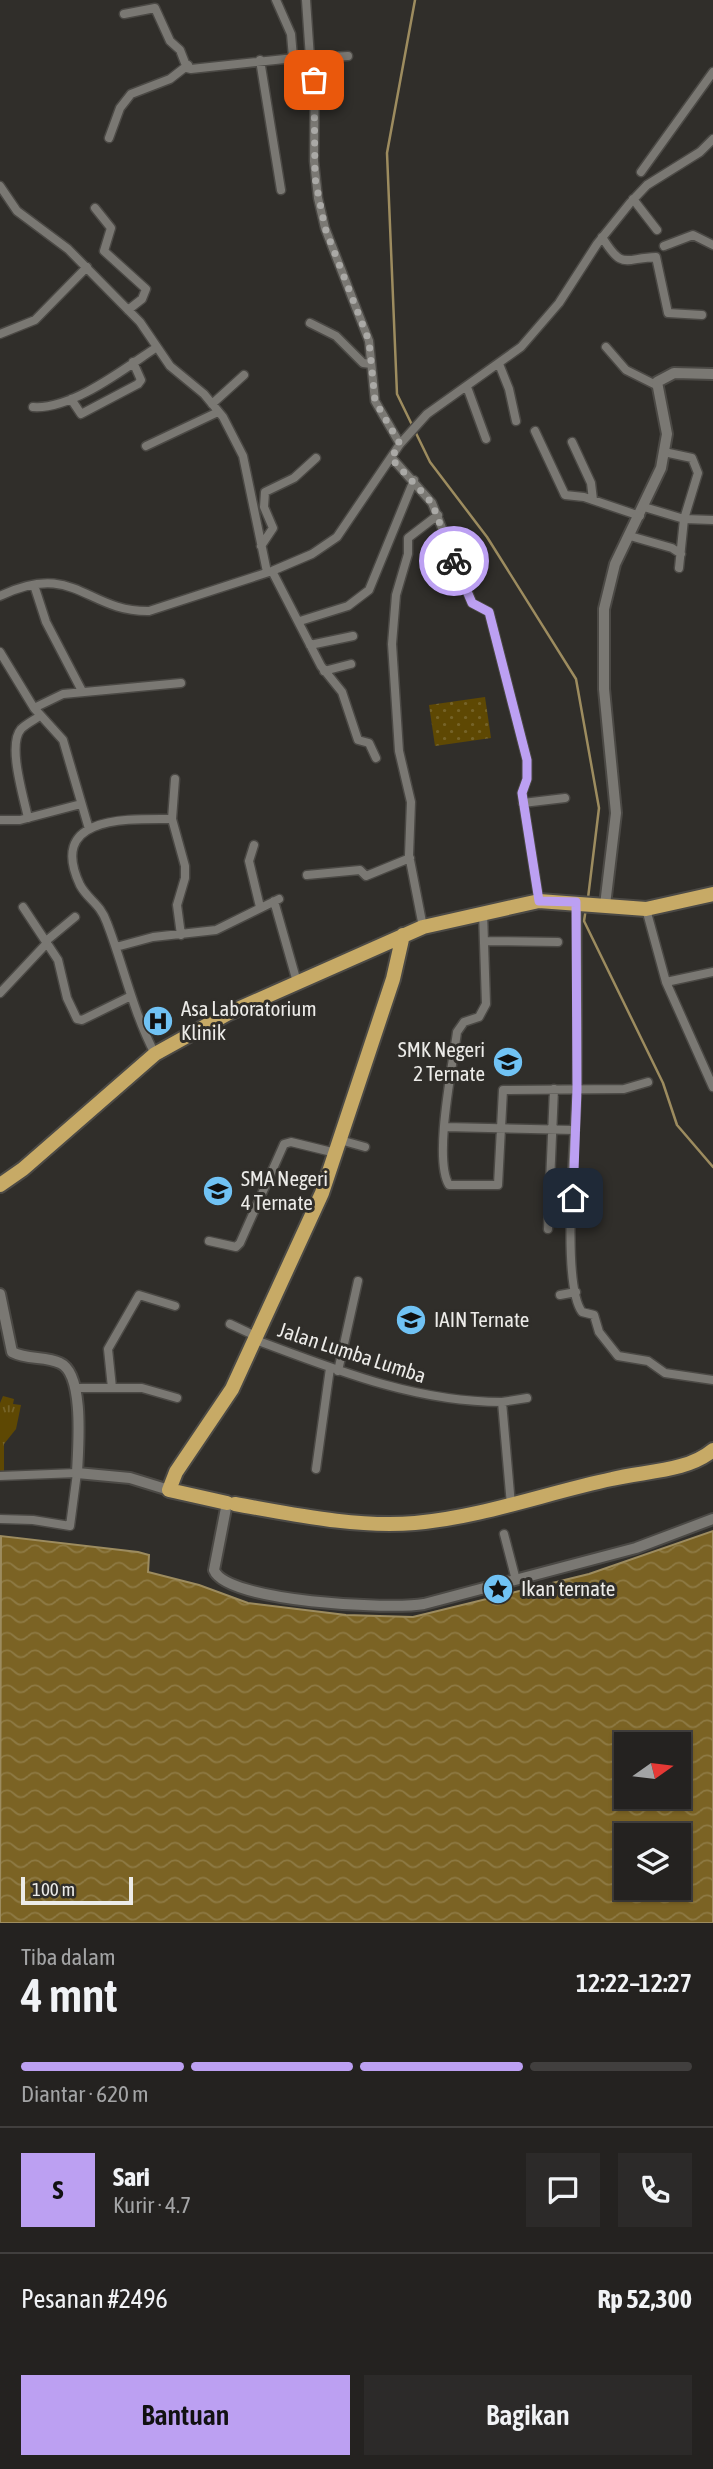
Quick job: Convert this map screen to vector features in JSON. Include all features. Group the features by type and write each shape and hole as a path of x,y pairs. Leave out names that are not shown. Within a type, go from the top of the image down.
{"highway":[{"path":"0,1185 23,1169 155,1054 229,1013 403,935 423,927 483,912 539,901 646,909 713,894"},
{"path":"403,935 393,979 322,1194 232,1389 176,1472 169,1490 231,1504 346,1520 398,1524 440,1520 511,1505 613,1478 685,1465 713,1450"}],"main road":[{"path":"603,905 616,813 604,690 604,609 615,564 642,511 664,452 666,420 656,385 659,378 674,373 713,374"},
{"path":"0,1294 12,1352 62,1363 73,1375 76,1388 77,1473 130,1478 169,1490"},
{"path":"231,1504 214,1570 221,1581 248,1591 400,1607 636,1548 713,1520"}],"street":[{"path":"275,0 291,34 293,58"},
{"path":"306,0 311,58 315,70 314,161 318,198 325,228 369,341 375,401 403,442"},
{"path":"124,14 155,9 170,41 180,50 191,69 260,60 348,56"},
{"path":"260,60 281,190"},
{"path":"109,138 120,108 131,94 170,79 188,65"},
{"path":"641,172 713,72"},
{"path":"0,596 34,585 66,584 128,610 149,611 270,571 312,554 337,537 391,458 428,414 499,364 543,324 602,237 634,199 650,184 700,152 713,139"},
{"path":"0,186 17,211 87,267 128,310 170,366 218,412 243,456 260,549 270,571 300,621 324,671 342,692 358,740 369,743 376,758"},
{"path":"634,199 657,230"},
{"path":"95,208 111,228 104,251 146,289 142,299 128,310"},
{"path":"664,247 693,236 713,244"},
{"path":"602,237 621,260 632,262 656,257 661,268 668,313 702,315"},
{"path":"0,334 35,320 87,267"},
{"path":"310,323 336,336 363,363 371,364"},
{"path":"33,407 46,408 71,399 157,347"},
{"path":"606,347 626,370 656,385"},
{"path":"71,399 81,414 138,384 141,380 133,362"},
{"path":"499,364 509,389 516,421"},
{"path":"212,404 244,375"},
{"path":"467,387 486,439"},
{"path":"146,446 218,412"},
{"path":"535,431 565,495 684,519 713,520"},
{"path":"572,442 591,483 593,500"},
{"path":"664,452 685,454 696,465 698,473 684,519 679,568"},
{"path":"260,549 273,528 264,507 265,492 294,478 316,458"},
{"path":"391,458 414,480 438,514 472,603 490,615 527,760 527,779 522,793 539,901"},
{"path":"300,621 348,606 369,590 414,480"},
{"path":"423,927 410,858 411,802 399,751 393,628 396,595 408,554 408,538 438,514"},
{"path":"629,537 672,548 681,554"},
{"path":"34,585 46,622 82,691"},
{"path":"310,645 354,636"},
{"path":"0,652 34,708 63,740 89,829"},
{"path":"324,671 351,664"},
{"path":"34,708 55,696 82,691 181,683"},
{"path":"28,818 18,774 17,738 22,728 40,716"},
{"path":"175,779 172,819 185,866 185,878 177,905 181,935"},
{"path":"523,803 565,798"},
{"path":"0,820 28,818 81,804"},
{"path":"155,1054 137,1019 116,947 101,908 81,886 71,858 71,848 89,829 112,820 172,819"},
{"path":"254,845 249,861 260,907"},
{"path":"307,875 358,870 366,876 410,858"},
{"path":"116,947 153,937 216,930 277,900 297,982"},
{"path":"578,902 577,1089 572,1236 580,1310 594,1315 599,1332 618,1356 648,1361 665,1373 713,1380"},
{"path":"23,907 58,960 76,1019 82,1020 131,996"},
{"path":"646,909 666,982 713,1087"},
{"path":"483,912 486,1004 479,1017 464,1023 457,1031 445,1127 445,1179 452,1186 498,1185 503,1090 624,1089 648,1082"},
{"path":"0,993 47,942 75,917"},
{"path":"485,941 558,942"},
{"path":"666,982 713,972"},
{"path":"548,1229 554,1089"},
{"path":"445,1127 575,1130"},
{"path":"209,1241 225,1247 236,1247 240,1243 284,1144 291,1142 365,1147"},
{"path":"316,1469 334,1369 358,1281"},
{"path":"560,1295 576,1292"},
{"path":"112,1388 108,1349 139,1294 175,1306"},
{"name":"Jalan Lumba Lumba","path":"230,1324 257,1339 334,1369 440,1398 502,1402 527,1398"},
{"path":"76,1388 142,1388 177,1398"},
{"path":"502,1402 511,1505"},
{"path":"0,1476 77,1473 70,1526 33,1520 0,1519"},
{"path":"504,1534 516,1580"}],"green space":[{"path":"485,697 491,738 435,746 429,705"},
{"path":"3,1396 14,1399 13,1404 21,1405 16,1429 4,1444 4,1473 0,1473 0,1403"}],"water":[{"path":"713,1531 713,1923 0,1923 1,1536 138,1552 149,1555 148,1572 199,1585 248,1603 346,1615 413,1617 589,1574"}],"waterway":[{"path":"415,0 387,153 397,394 430,462 487,537 576,679 599,808 588,898"},
{"path":"586,908 584,921 663,1083 677,1125 713,1167"}],"way so far":[{"path":"314,80 314,161 318,198 325,228 369,341 375,401 386,425 400,444 391,458 424,490 432,503 454,561"}],"place":[{"name":"Asa Laboratorium Klinik","path":"158,1021"},
{"name":"SMK Negeri 2 Ternate","path":"508,1062"},
{"name":"SMA Negeri 4 Ternate","path":"218,1191"},
{"name":"IAIN Ternate","path":"411,1320"},
{"name":"Ikan ternate","path":"498,1589"}],"route":[{"path":"454,561 472,603 476,608 489,612 496,635 527,760 527,779 522,793 539,901 576,902 577,1089 573,1198"}]}
